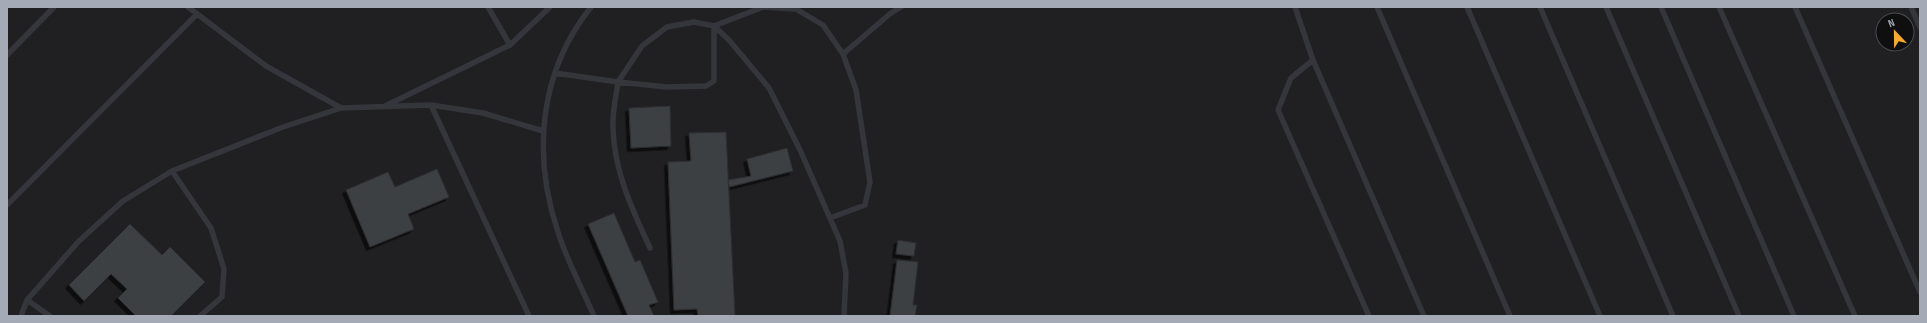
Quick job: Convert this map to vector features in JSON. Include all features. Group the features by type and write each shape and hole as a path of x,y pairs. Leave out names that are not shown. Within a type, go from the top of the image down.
{"lane":[{"path":"7,55 54,7"},
{"path":"188,7 266,66 341,108"},
{"path":"488,7 510,46"},
{"path":"383,107 510,46 550,7"},
{"path":"591,7 566,45 555,73 546,100 543,131 544,165 549,200 558,232 594,316"},
{"path":"843,54 901,7"},
{"path":"1295,7 1313,60 1424,316"},
{"path":"1377,7 1510,316"},
{"path":"1467,7 1600,316"},
{"path":"1540,7 1673,316"},
{"path":"1606,7 1739,316"},
{"path":"1661,7 1794,316"},
{"path":"1719,7 1854,316"},
{"path":"1795,7 1920,292"},
{"path":"1911,7 1920,27"},
{"path":"650,248 626,196 615,154 613,127 618,82 642,46 667,27 694,22 714,26 763,8 796,9 823,25 843,54 856,90 870,182 865,205 830,218"},
{"path":"7,205 197,14"},
{"path":"555,73 667,87 706,86 714,81 714,26"},
{"path":"714,26 729,40 769,88 830,218 840,241 846,273 844,316"},
{"path":"1313,60 1291,78 1278,110 1369,316"},
{"path":"21,316 27,300 79,241 123,201 172,171 283,127 341,108 431,105 483,113 543,131"},
{"path":"431,105 529,316"},
{"path":"172,171 211,228 224,269 222,297 200,316"},
{"path":"27,300 50,316"}],"shaded area":[{"path":"7,7 1920,7 1920,316 7,316"}],"building":[{"path":"670,106 671,146 631,148 629,108"},
{"path":"726,132 735,316 698,316 697,309 674,310 668,162 691,161 689,133"},
{"path":"787,148 793,171 729,187 728,180 751,176 747,159"},
{"path":"437,169 449,197 408,214 414,229 370,247 346,190 388,172 395,187"},
{"path":"614,213 635,262 640,260 658,302 649,305 654,316 628,316 588,224"},
{"path":"130,224 162,255 170,247 205,282 171,316 136,316 118,298 127,289 111,274 84,301 69,285"},
{"path":"898,240 916,243 914,256 896,254"},
{"path":"897,260 918,262 913,305 917,305 915,316 890,316"}]}
